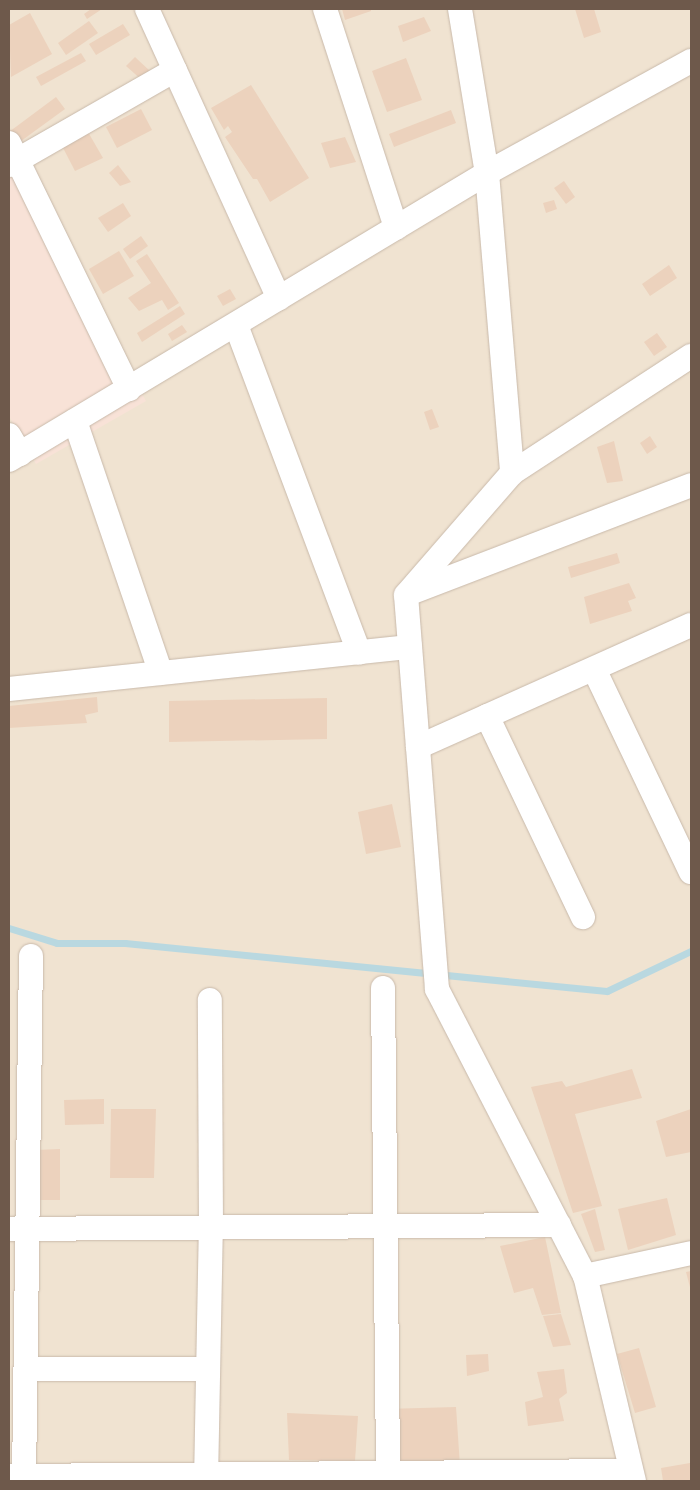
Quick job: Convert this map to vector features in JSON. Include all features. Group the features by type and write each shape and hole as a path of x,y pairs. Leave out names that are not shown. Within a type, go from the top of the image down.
{"street":[{"path":"147,9 279,298"},
{"path":"325,9 396,228"},
{"path":"460,9 487,173 512,473"},
{"path":"13,450 75,421 487,173 691,61"},
{"path":"129,389 12,156 175,70"},
{"path":"236,324 359,653"},
{"path":"31,956 18,1229 26,1369 19,1478 632,1476 585,1276 437,989 406,595 512,473 691,356"},
{"path":"75,421 161,673"},
{"path":"406,595 691,485"},
{"path":"418,747 691,625"},
{"path":"9,689 410,647"},
{"path":"594,669 691,872"},
{"path":"487,716 583,917"},
{"path":"383,988 388,1477"},
{"path":"206,1478 211,1227 210,1000"},
{"path":"18,1229 559,1225"},
{"path":"585,1276 691,1253"},
{"path":"26,1369 208,1369"}],"shaded area":[{"path":"9,9 691,9 691,1481 9,1481"},
{"path":"15,172 146,401 36,464 9,416 9,176"}],"building":[{"path":"91,9 102,9 87,19 84,14"},
{"path":"342,9 371,9 371,11 345,20"},
{"path":"575,9 594,9 601,32 584,38"},
{"path":"30,13 52,54 11,77 9,25"},
{"path":"424,17 431,31 403,42 398,26"},
{"path":"89,21 98,33 66,55 58,43"},
{"path":"123,24 130,35 96,55 89,44"},
{"path":"81,53 86,61 41,86 36,77"},
{"path":"135,57 151,72 143,81 126,66"},
{"path":"406,58 422,100 387,112 372,71"},
{"path":"251,85 309,178 270,202 257,179 253,179 225,137 232,132 228,126 224,130 211,108"},
{"path":"56,97 65,109 17,144 9,132"},
{"path":"141,109 152,130 117,148 106,127"},
{"path":"451,110 456,123 394,147 389,134"},
{"path":"88,132 103,158 75,171 61,144"},
{"path":"345,137 356,162 330,168 321,143"},
{"path":"118,165 131,182 120,186 109,173"},
{"path":"564,181 575,197 566,204 554,188"},
{"path":"554,200 557,209 546,213 543,203"},
{"path":"123,203 131,216 108,232 98,218"},
{"path":"141,236 148,246 130,259 123,249"},
{"path":"119,251 134,276 103,294 89,269"},
{"path":"147,254 179,303 168,310 162,300 139,311 128,298 151,283 136,261"},
{"path":"669,265 677,278 650,296 642,284"},
{"path":"230,289 236,299 223,306 217,296"},
{"path":"180,306 185,314 142,342 137,333"},
{"path":"182,325 187,332 172,341 168,334"},
{"path":"657,333 667,347 654,356 644,342"},
{"path":"432,409 439,427 430,430 424,412"},
{"path":"650,436 657,447 647,454 640,443"},
{"path":"614,441 623,481 607,483 597,447"},
{"path":"617,553 620,563 571,578 568,567"},
{"path":"629,583 636,598 628,601 632,611 590,624 584,597"},
{"path":"97,697 98,712 85,715 87,723 9,728 9,706"},
{"path":"327,698 327,739 169,742 169,701"},
{"path":"392,804 401,847 366,854 358,812"},
{"path":"632,1069 642,1098 575,1114 602,1206 573,1213 531,1087 562,1081 566,1087"},
{"path":"104,1099 104,1124 65,1125 64,1100"},
{"path":"111,1109 156,1109 154,1178 110,1178"},
{"path":"691,1109 691,1152 666,1157 656,1121"},
{"path":"60,1149 60,1200 36,1200 36,1150"},
{"path":"667,1198 676,1235 628,1250 618,1209"},
{"path":"595,1209 605,1250 595,1252 581,1214"},
{"path":"545,1237 561,1313 542,1315 533,1288 514,1293 500,1246"},
{"path":"691,1271 691,1291 686,1272"},
{"path":"561,1314 571,1345 553,1347 543,1316"},
{"path":"639,1348 656,1407 635,1413 617,1354"},
{"path":"488,1354 489,1371 467,1376 466,1355"},
{"path":"564,1369 567,1393 559,1399 564,1421 528,1426 525,1402 543,1397 537,1372"},
{"path":"456,1407 460,1466 383,1470 385,1409"},
{"path":"287,1413 358,1416 355,1461 289,1460"},
{"path":"690,1463 691,1481 663,1481 661,1468"}],"waterway":[{"path":"9,928 57,943 125,943 607,991 691,951"}]}
